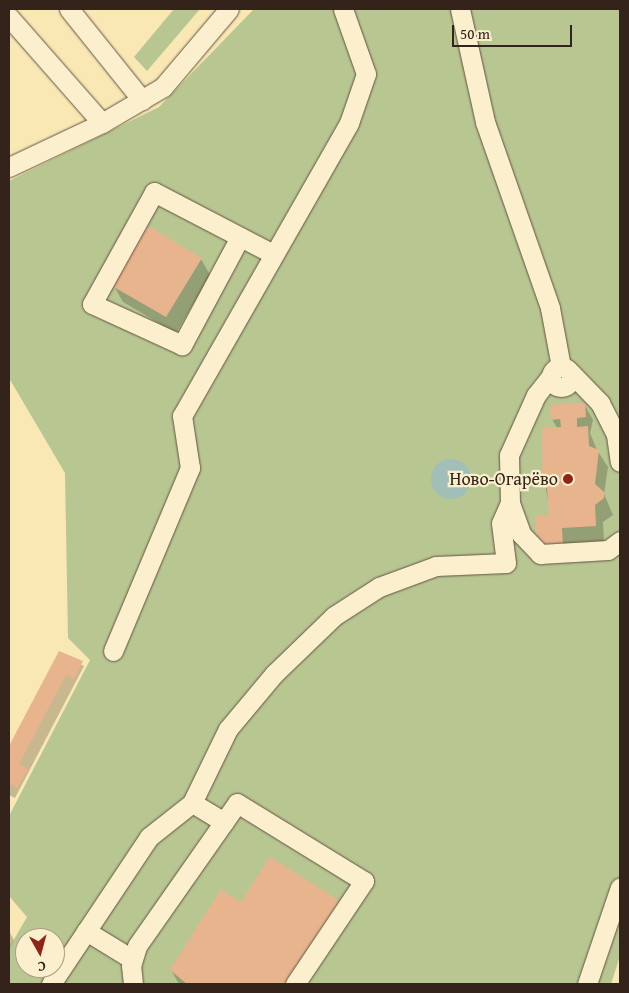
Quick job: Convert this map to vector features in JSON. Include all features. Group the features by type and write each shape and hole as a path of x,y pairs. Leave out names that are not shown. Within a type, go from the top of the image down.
{"lane":[{"path":"69,9 142,100"},
{"path":"9,167 102,123 163,88 229,9"},
{"path":"113,651 190,468 182,416 349,123 366,74 344,9"},
{"path":"460,9 485,122 550,308 561,372 600,403 616,436 620,462"},
{"path":"9,17 102,123"},
{"path":"240,237 182,345 92,304 154,192 273,254"},
{"path":"561,372 531,404 509,455 510,503 521,534 540,554 608,550 620,541"},
{"path":"50,984 149,837 192,803 228,729 334,616 380,587 436,566 506,563 501,523 510,503"},
{"path":"192,803 224,822"},
{"path":"133,984 132,959 237,803 364,881 295,984"},
{"path":"587,984 620,887"},
{"path":"86,931 132,959"}],"green space":[{"path":"174,9 200,9 147,71 134,57"},
{"path":"254,9 620,9 620,956 611,984 9,984 9,948 15,938 15,978 65,978 65,928 21,928 27,917 9,896 9,816 90,660 68,638 65,473 9,378 9,181 159,107"}],"water":[{"path":"455,459 462,462 468,468 471,479 470,487 462,496 455,499 447,499 440,496 432,487 431,475 434,468 443,460"}],"building":[{"path":"148,226 202,258 166,317 112,286"},
{"name":"Ново-Огарёво","path":"585,403 586,417 577,418 577,427 588,426 589,446 599,450 595,484 604,492 604,498 595,505 596,526 562,528 563,545 537,547 535,516 549,515 547,488 542,488 542,428 561,427 560,419 551,420 550,405"},
{"path":"59,651 83,661 74,679 66,675 19,764 28,769 17,788 9,783 9,746"},
{"path":"270,857 340,901 287,984 187,984 170,970 221,889 241,902"}],"place":[{"name":"Ново-Огарёво","path":"568,479"}]}
